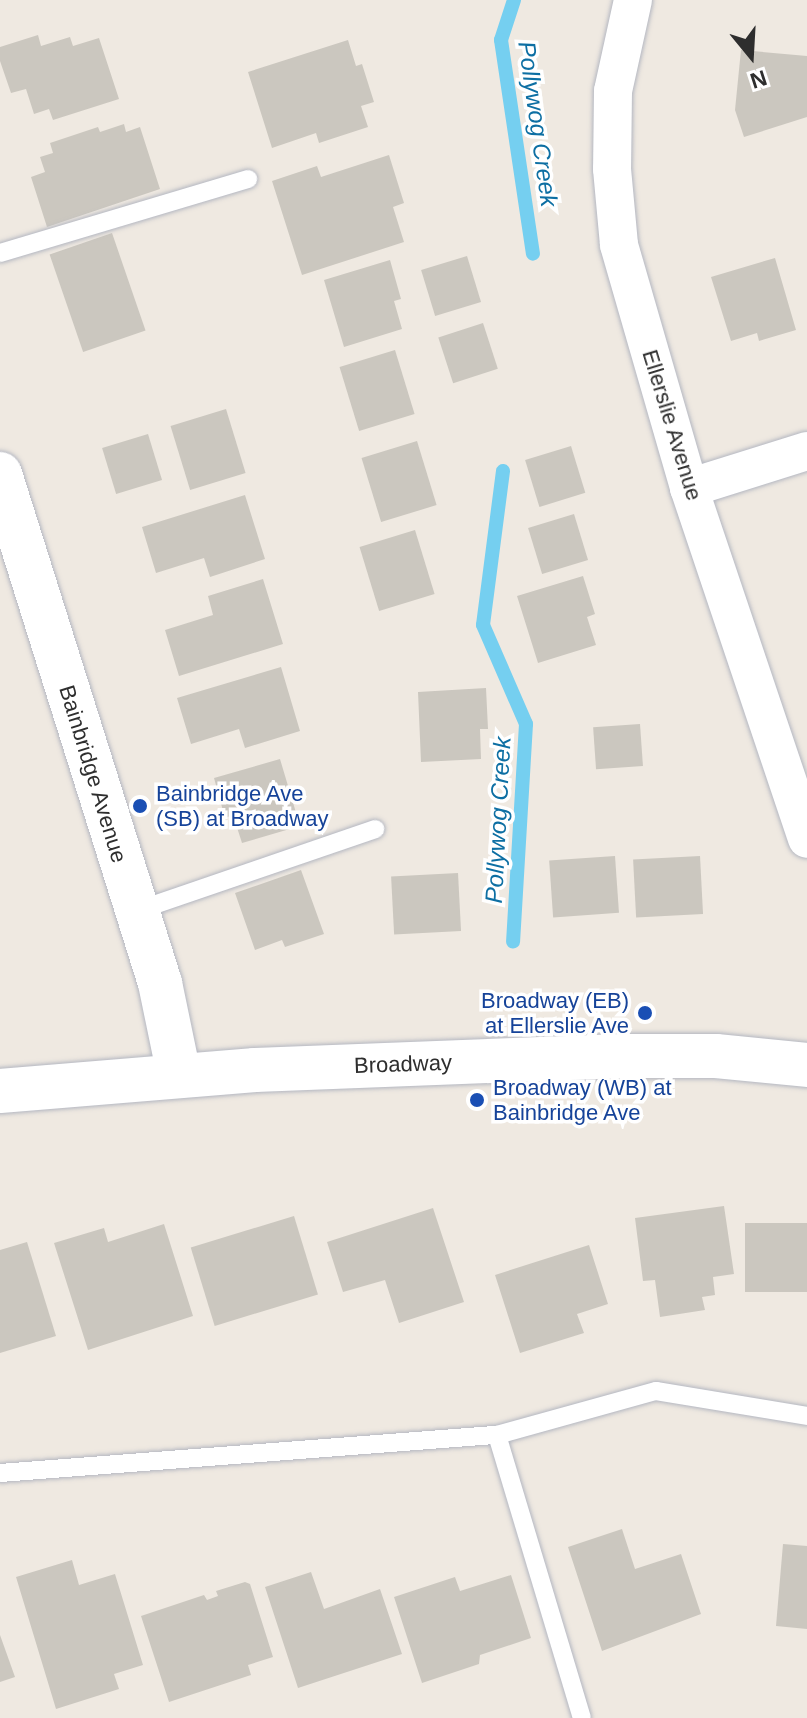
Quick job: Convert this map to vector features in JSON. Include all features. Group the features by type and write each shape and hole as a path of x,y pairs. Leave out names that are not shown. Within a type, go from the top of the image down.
{"street":[{"name":"Ellerslie Avenue","path":"633,0 613,91 612,169 619,245 689,488 807,839"},
{"path":"689,488 807,451"},
{"name":"Bainbridge Avenue","path":"0,474 160,983 179,1075"},
{"name":"Broadway","path":"0,1091 179,1075 622,1056 716,1056 807,1065"}],"lane":[{"path":"0,253 248,179"},
{"path":"135,911 375,829"},
{"path":"0,1473 497,1435 656,1391 807,1416"},
{"path":"497,1435 582,1718"}],"building":[{"path":"38,35 41,46 70,37 73,46 99,38 119,99 53,120 49,109 34,114 26,89 11,93 0,61 0,47"},
{"path":"348,40 356,66 362,64 374,102 361,106 368,127 319,143 316,133 272,148 248,72"},
{"path":"741,50 807,56 807,117 744,137 735,110"},
{"path":"124,124 126,132 140,127 160,189 47,227 31,177 45,172 40,157 53,153 50,143 98,127 100,132"},
{"path":"389,155 404,203 393,207 404,242 302,275 272,181 317,166 321,177"},
{"path":"112,233 146,330 83,352 50,254"},
{"path":"467,256 481,302 435,316 421,270"},
{"path":"775,258 796,330 759,341 757,333 731,341 711,277"},
{"path":"390,260 401,299 394,301 402,329 344,347 324,280"},
{"path":"483,323 498,369 453,383 438,338"},
{"path":"395,350 415,414 359,431 340,367"},
{"path":"226,409 246,473 190,490 171,426"},
{"path":"148,434 162,480 116,494 102,448"},
{"path":"417,441 437,505 381,522 362,458"},
{"path":"571,446 585,493 539,507 525,460"},
{"path":"245,495 265,559 210,577 204,558 156,573 142,527"},
{"path":"574,514 588,560 542,574 528,528"},
{"path":"415,530 435,594 379,611 360,547"},
{"path":"583,576 595,614 587,617 596,645 538,663 517,596"},
{"path":"263,579 283,644 179,676 165,630 213,615 208,596"},
{"path":"281,667 300,731 245,748 239,729 191,744 177,698"},
{"path":"486,688 488,729 480,729 481,759 421,762 418,692"},
{"path":"640,724 643,766 596,769 593,727"},
{"path":"280,759 300,826 242,843 233,815 225,818 214,778"},
{"path":"615,856 619,913 553,917 549,861"},
{"path":"700,856 703,914 636,917 633,860"},
{"path":"301,870 324,934 285,947 282,940 255,950 235,893"},
{"path":"458,873 461,931 394,934 391,877"},
{"path":"724,1206 734,1274 713,1277 715,1295 702,1297 705,1310 660,1317 655,1280 643,1281 635,1218"},
{"path":"433,1208 464,1302 399,1323 385,1280 343,1292 327,1242"},
{"path":"294,1216 318,1294 215,1326 191,1248"},
{"path":"745,1223 807,1223 807,1292 745,1292"},
{"path":"164,1224 193,1316 88,1350 54,1243 104,1228 108,1242"},
{"path":"27,1242 56,1336 0,1353 0,1250"},
{"path":"589,1245 608,1304 577,1314 584,1333 520,1353 495,1275"},
{"path":"622,1529 635,1569 681,1554 701,1614 602,1651 568,1547"},
{"path":"783,1544 807,1546 807,1629 776,1626"},
{"path":"72,1560 79,1585 115,1574 143,1665 114,1674 119,1689 56,1709 16,1577"},
{"path":"311,1572 324,1609 380,1589 402,1654 298,1688 265,1587"},
{"path":"511,1575 531,1638 480,1655 479,1664 422,1683 394,1597 455,1577 460,1591"},
{"path":"245,1582 250,1584 273,1657 248,1665 251,1675 169,1702 141,1616 204,1595 207,1600 218,1596 216,1591"},
{"path":"0,1635 15,1677 0,1682"}],"waterway":[{"name":"Pollywog Creek","path":"514,0 501,40 533,254"},
{"name":"Pollywog Creek","path":"503,471 483,625 526,724 513,942"}],"place":[{"name":"Bainbridge Ave (SB) at Broadway","path":"140,806"},
{"name":"Broadway (EB) at Ellerslie Ave","path":"645,1013"},
{"name":"Broadway (WB) at Bainbridge Ave","path":"477,1100"}]}
